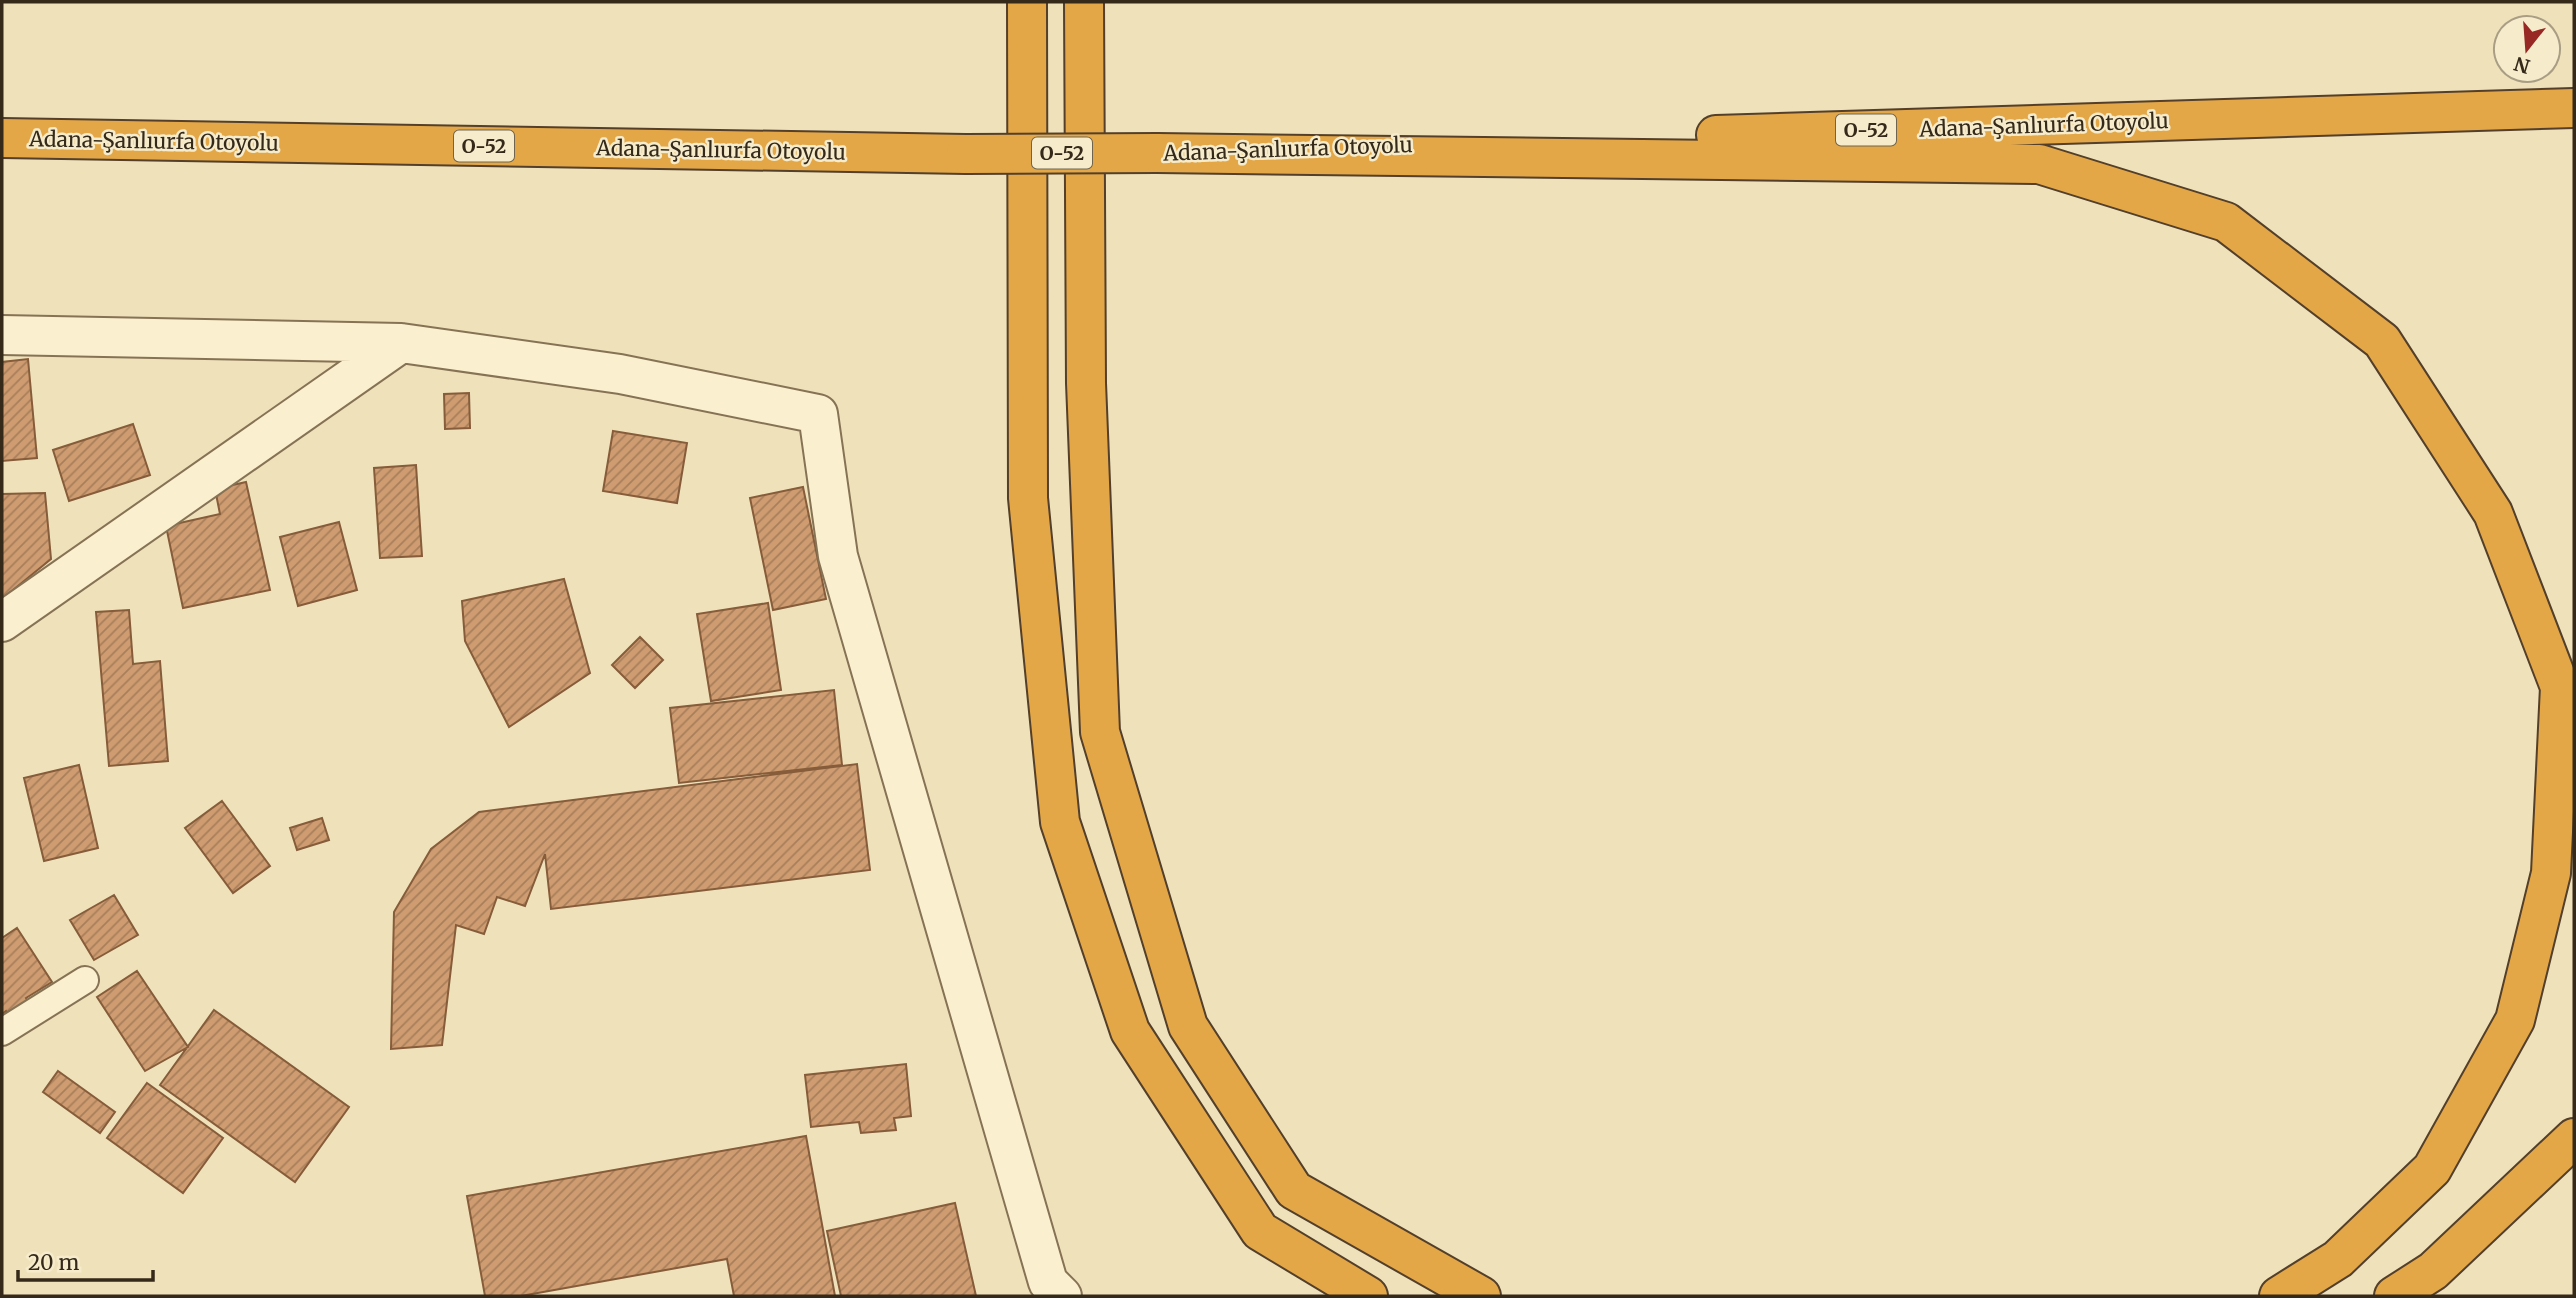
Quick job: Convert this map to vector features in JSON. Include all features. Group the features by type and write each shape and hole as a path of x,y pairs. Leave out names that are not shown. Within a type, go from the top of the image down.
{"highway":[{"path":"1027,2 1028,498 1060,822 1130,1031 1137,1042 1261,1231 1368,1296"},
{"path":"1084,2 1086,383 1100,732 1188,1026 1294,1190 1481,1296"},
{"name":"Adana-Şanlıurfa Otoyolu","path":"2,138 966,154 1157,153 2574,108"},
{"path":"1157,153 2039,164 2226,222 2382,341 2493,513 2560,687 2551,873 2515,1020 2432,1168 2338,1259 2279,1296"},
{"path":"2394,1296 2433,1271 2574,1138"}],"street":[{"path":"2,335 401,343 620,374 818,414 838,556 1048,1282 1062,1296"},
{"path":"2,622 401,343"}],"lane":[{"path":"2,1032 85,980"}],"building":[{"path":"28,359 37,458 2,461 2,362"},
{"path":"469,393 470,428 445,429 444,394"},
{"path":"133,424 150,475 69,501 53,450"},
{"path":"613,431 687,443 677,503 603,491"},
{"path":"416,465 422,556 380,558 374,468"},
{"path":"246,482 270,590 183,608 166,526 220,514 215,489"},
{"path":"803,487 826,599 773,610 750,498"},
{"path":"45,493 51,559 2,599 2,494"},
{"path":"339,522 357,590 298,606 280,537"},
{"path":"564,579 590,673 509,727 465,641 462,601"},
{"path":"768,603 781,690 711,701 697,614"},
{"path":"129,610 133,664 160,661 168,761 109,766 96,612"},
{"path":"640,637 663,660 635,688 612,665"},
{"path":"834,690 842,765 679,783 670,708"},
{"path":"857,764 870,870 551,909 545,854 525,906 497,897 484,934 456,925 442,1045 391,1049 394,912 431,849 479,812"},
{"path":"79,765 98,848 44,861 24,778"},
{"path":"222,801 270,866 233,893 185,828"},
{"path":"322,818 329,840 297,850 290,828"},
{"path":"114,895 138,935 94,960 70,920"},
{"path":"17,928 52,982 26,998 30,1005 10,1018 6,1011 2,1014 2,938"},
{"path":"137,971 188,1047 145,1071 97,997"},
{"path":"214,1010 349,1107 295,1182 160,1085"},
{"path":"906,1064 911,1116 894,1118 896,1130 861,1133 859,1122 811,1127 805,1075"},
{"path":"58,1071 115,1112 100,1133 43,1092"},
{"path":"147,1083 223,1138 183,1193 107,1138"},
{"path":"806,1136 835,1296 734,1296 727,1259 521,1296 485,1296 467,1196"},
{"path":"955,1203 976,1296 841,1296 827,1231"}]}
